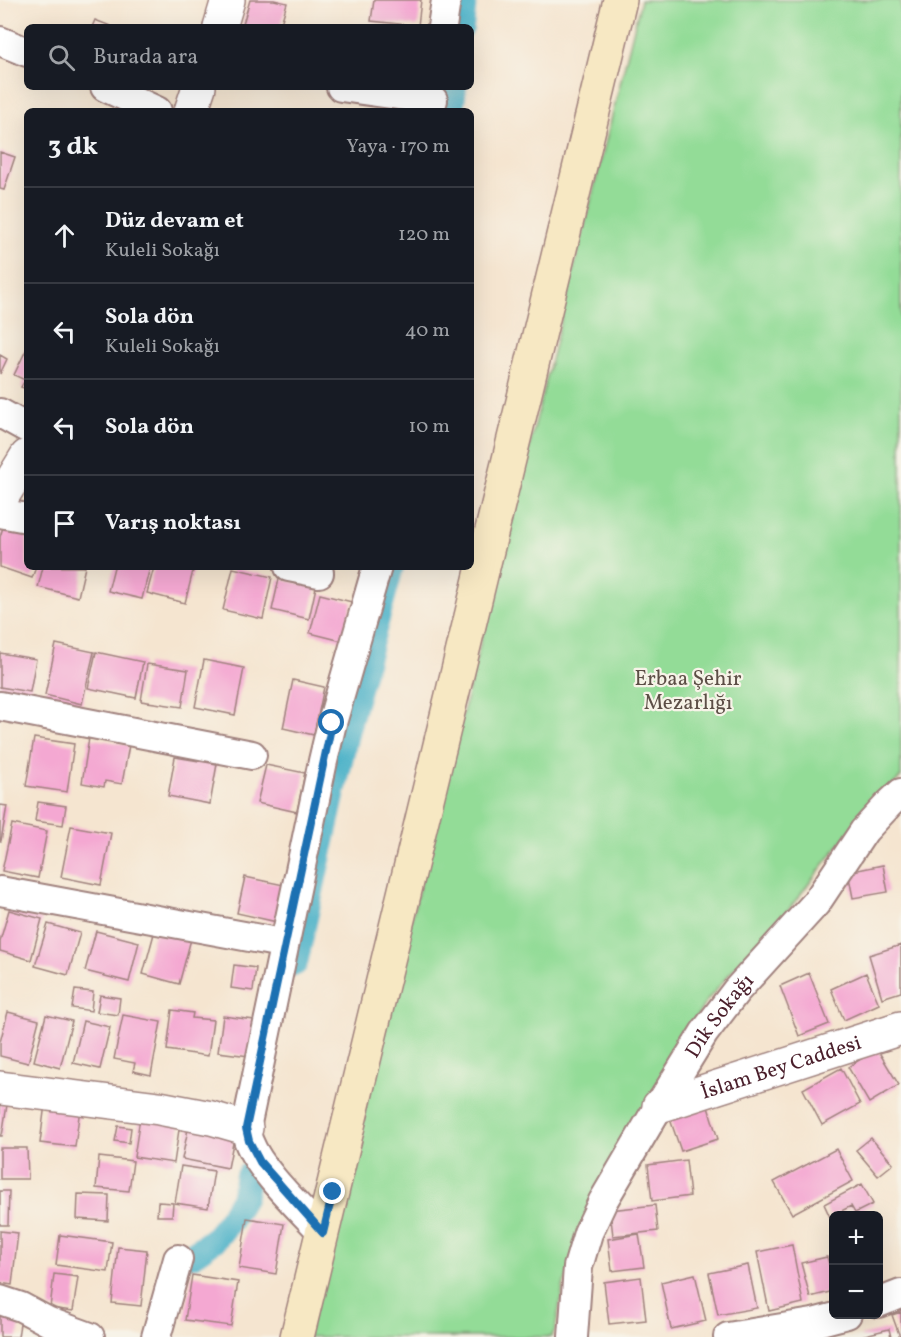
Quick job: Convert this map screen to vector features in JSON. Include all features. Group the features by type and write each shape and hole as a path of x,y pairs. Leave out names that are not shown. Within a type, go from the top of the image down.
{"main road":[{"path":"297,1337 620,0"}],"street":[{"path":"221,24 228,0"},
{"path":"442,24 446,0"},
{"path":"0,41 24,51"},
{"path":"112,90 150,108"},
{"path":"191,108 198,90"},
{"path":"364,90 433,99"},
{"path":"0,413 24,426"},
{"path":"0,500 24,461"},
{"path":"0,513 24,517"},
{"path":"304,570 319,573"},
{"path":"323,1233 260,1162 249,1141 246,1128 323,761 376,570"},
{"path":"0,706 252,755"},
{"name":"Dik Sokağı","path":"573,1337 578,1267 588,1233 603,1201 659,1106 705,1033 736,991 816,903 864,831 901,793"},
{"path":"0,891 271,941"},
{"name":"İslam Bey Caddesi","path":"659,1106 901,1028"},
{"path":"0,1088 159,1108 211,1118 246,1128"},
{"path":"156,1337 178,1259"},
{"path":"883,1301 901,1294"},
{"path":"0,1300 11,1302 49,1322 90,1337"},
{"path":"728,1337 829,1319"}],"green space":[{"name":"Erbaa Şehir Mezarlığı","path":"641,0 901,0 901,777 867,809 779,922 742,959 705,1003 684,1039 564,1283 555,1330 551,1337 307,1337"}],"building":[{"path":"250,0 274,0 287,3 281,24 243,24"},
{"path":"374,0 421,0 418,24 371,21"},
{"path":"95,20 105,24 93,24"},
{"path":"0,152 15,157 4,190 0,189"},
{"path":"24,354 24,380 14,375"},
{"path":"0,355 7,359 0,374"},
{"path":"4,524 24,531 24,570 35,570 32,578 0,567 0,537"},
{"path":"42,570 84,570 78,597 38,587"},
{"path":"113,570 149,570 142,599 108,591"},
{"path":"153,570 193,570 185,603 147,593"},
{"path":"233,570 272,577 263,619 223,610"},
{"path":"279,579 316,587 309,619 272,610"},
{"path":"320,594 352,602 342,641 310,633"},
{"path":"56,644 94,652 82,704 45,695"},
{"path":"96,652 143,662 136,698 88,688"},
{"path":"0,653 36,659 30,692 0,687"},
{"path":"204,660 244,668 235,715 195,707"},
{"path":"147,664 188,670 182,707 141,701"},
{"path":"293,680 324,687 314,735 283,728"},
{"path":"34,738 74,744 67,792 26,786"},
{"path":"89,738 129,745 122,784 105,781 104,787 82,783"},
{"path":"175,757 217,764 210,804 168,796"},
{"path":"266,765 305,773 297,812 257,803"},
{"path":"38,802 66,806 63,825 35,821"},
{"path":"0,805 7,806 1,841 0,841"},
{"path":"12,824 47,831 38,878 2,871"},
{"path":"71,826 111,833 101,885 61,877"},
{"path":"883,865 888,892 853,898 848,872"},
{"path":"245,877 284,885 277,922 237,913"},
{"path":"9,910 42,919 31,960 0,951 0,941"},
{"path":"48,924 80,933 68,975 35,966"},
{"path":"155,930 191,939 179,984 143,974"},
{"path":"96,931 139,942 129,982 85,971"},
{"path":"901,945 901,992 882,998 869,955"},
{"path":"234,965 256,968 253,991 231,988"},
{"path":"809,973 829,1024 799,1036 780,986"},
{"path":"866,973 879,1004 844,1020 831,989"},
{"path":"75,990 93,992 91,1011 72,1008"},
{"path":"100,995 120,998 118,1015 97,1012"},
{"path":"172,1010 193,1013 192,1018 213,1020 208,1056 167,1050"},
{"path":"8,1012 39,1020 28,1063 0,1056 0,1042"},
{"path":"46,1015 72,1021 60,1068 34,1061"},
{"path":"123,1015 161,1022 151,1075 133,1071 135,1063 114,1059"},
{"path":"223,1016 262,1021 257,1057 218,1052"},
{"path":"83,1021 110,1027 100,1069 73,1063"},
{"path":"877,1049 899,1085 869,1103 848,1067"},
{"path":"841,1068 860,1104 822,1125 803,1089"},
{"path":"0,1104 7,1105 2,1136 0,1136"},
{"path":"45,1104 80,1108 75,1147 40,1143"},
{"path":"708,1107 718,1139 681,1151 670,1119"},
{"path":"140,1118 180,1123 174,1163 134,1157"},
{"path":"189,1124 235,1133 228,1168 182,1159"},
{"path":"118,1126 131,1128 129,1143 115,1141"},
{"path":"871,1138 893,1164 878,1176 856,1150"},
{"path":"0,1148 27,1148 28,1179 0,1179"},
{"path":"836,1149 853,1181 792,1214 774,1182"},
{"path":"99,1157 133,1161 129,1191 96,1188"},
{"path":"686,1160 690,1196 652,1201 648,1165"},
{"path":"181,1166 214,1171 208,1208 175,1203"},
{"path":"862,1184 873,1204 859,1211 854,1211 851,1206 841,1211 829,1211 829,1215 824,1204"},
{"path":"0,1191 9,1191 8,1225 0,1225"},
{"path":"78,1194 109,1195 108,1221 77,1219"},
{"path":"158,1202 173,1203 172,1216 157,1216"},
{"path":"655,1205 658,1231 613,1236 610,1210"},
{"path":"247,1218 284,1224 276,1274 239,1268"},
{"path":"0,1231 18,1233 12,1285 0,1283"},
{"path":"639,1234 644,1267 612,1271 608,1239"},
{"path":"60,1235 112,1242 108,1272 56,1265"},
{"path":"792,1245 803,1303 769,1311 757,1252"},
{"path":"118,1247 147,1250 141,1306 112,1303"},
{"path":"827,1257 829,1292 810,1297 801,1263"},
{"path":"748,1265 757,1308 718,1315 709,1273"},
{"path":"54,1274 78,1277 73,1311 50,1308"},
{"path":"695,1274 706,1321 671,1329 661,1282"},
{"path":"192,1275 238,1282 231,1326 185,1320"},
{"path":"641,1277 646,1320 609,1324 604,1282"},
{"path":"901,1312 901,1337 900,1337 892,1315"},
{"path":"0,1314 21,1317 18,1337 0,1337"},
{"path":"889,1329 891,1337 861,1337 861,1336"}],"waterway":[{"path":"461,24 464,0"},
{"path":"451,108 454,90"},
{"path":"295,963 347,729 390,570"},
{"path":"192,1255 215,1239 230,1220 243,1198 248,1176"}],"route":[{"path":"332,723 246,1128 249,1141 260,1162 323,1233 333,1192"}]}
